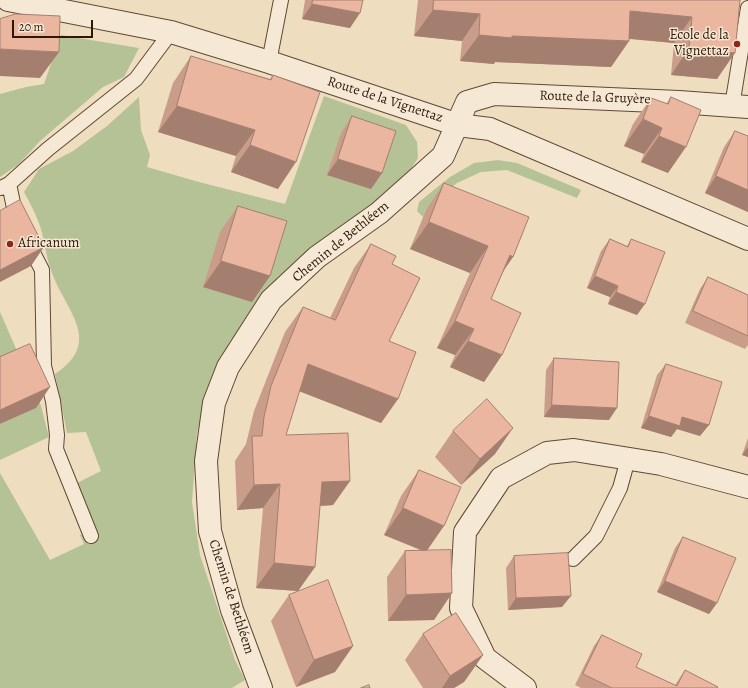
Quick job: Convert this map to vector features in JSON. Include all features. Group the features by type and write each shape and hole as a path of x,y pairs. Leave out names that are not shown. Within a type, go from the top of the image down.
{"street":[{"name":"Route de la Vignettaz","path":"8,0 171,32 269,62 458,125 490,129 748,239"},
{"name":"Route de la Gruyère","path":"458,125 467,102 494,94 740,106"},
{"name":"Chemin de Bethléem","path":"262,688 232,610 210,531 206,461 214,403 228,367 271,300 317,258 379,213 443,156 458,125"},
{"path":"525,688 485,658 461,608 465,532 501,478 547,452 574,450 661,464 748,487"}],"lane":[{"path":"269,62 281,0"},
{"path":"740,106 748,8"},
{"path":"91,536 56,449 57,435 53,401 44,366 42,270 16,217 4,186 136,79 171,32"},
{"path":"573,559 596,536 620,488 628,459"}],"green space":[{"path":"61,35 139,48 124,77 103,87 40,141 19,164 0,177 0,94 44,84"},
{"path":"324,96 406,125 417,142 418,158 407,175 357,219 274,287 245,319 221,360 207,393 197,433 192,502 200,555 235,660 245,680 232,688 0,688 0,473 50,560 84,544 80,535 93,530 77,483 101,471 86,432 67,433 55,374 70,362 77,350 79,338 77,326 52,273 40,226 24,192 39,169 73,151 107,126 139,97 141,130 150,155 147,167 285,204"},
{"path":"498,160 517,163 581,190 577,198 507,170 481,172 457,183 426,210 423,217 417,211 419,202 450,177 474,163"},
{"path":"0,312 41,406 49,437 0,460 0,424 35,408 0,372"}],"building":[{"path":"313,0 363,0 360,13 312,4"},
{"path":"434,0 740,0 735,53 689,48 692,17 630,11 629,41 512,36 512,38 479,35 480,14 433,10"},
{"path":"16,14 60,16 59,52 0,49 0,19"},
{"path":"191,56 271,80 273,75 320,92 296,162 250,145 255,130 177,106"},
{"path":"671,97 701,110 686,147 659,136 662,128 643,119 651,98 668,104"},
{"path":"352,116 396,131 382,173 338,159"},
{"path":"735,131 748,136 748,190 716,176"},
{"path":"444,183 529,217 513,257 510,255 491,299 521,313 502,355 468,341 474,329 455,321 488,246 429,222"},
{"path":"20,200 44,247 0,270 0,211"},
{"path":"238,206 287,221 270,276 221,261"},
{"path":"610,239 628,247 631,239 665,252 645,304 616,292 618,286 595,276"},
{"path":"371,244 396,256 392,264 420,278 389,341 416,352 398,399 308,364 286,435 348,433 350,481 322,482 315,567 274,563 280,484 254,485 252,436 262,436 264,417 271,386 303,307 335,320"},
{"path":"708,277 748,295 748,336 693,311"},
{"path":"30,344 50,387 0,410 0,357"},
{"path":"554,358 619,362 617,408 552,405"},
{"path":"666,364 722,382 709,425 682,417 680,426 649,416"},
{"path":"487,399 513,428 480,459 453,431"},
{"path":"419,470 461,487 444,526 403,508"},
{"path":"683,537 736,558 717,603 665,581"},
{"path":"451,550 452,593 406,595 405,551"},
{"path":"568,553 571,596 516,598 514,556"},
{"path":"328,580 353,646 314,660 289,595"},
{"path":"456,613 483,655 450,676 423,634"},
{"path":"602,635 642,654 636,667 677,686 685,670 718,687 612,688 583,674"},
{"path":"369,685 370,688 361,688"}],"place":[{"name":"Ecole de la Vignettaz","path":"737,44"},
{"name":"Africanum","path":"10,244"}]}
